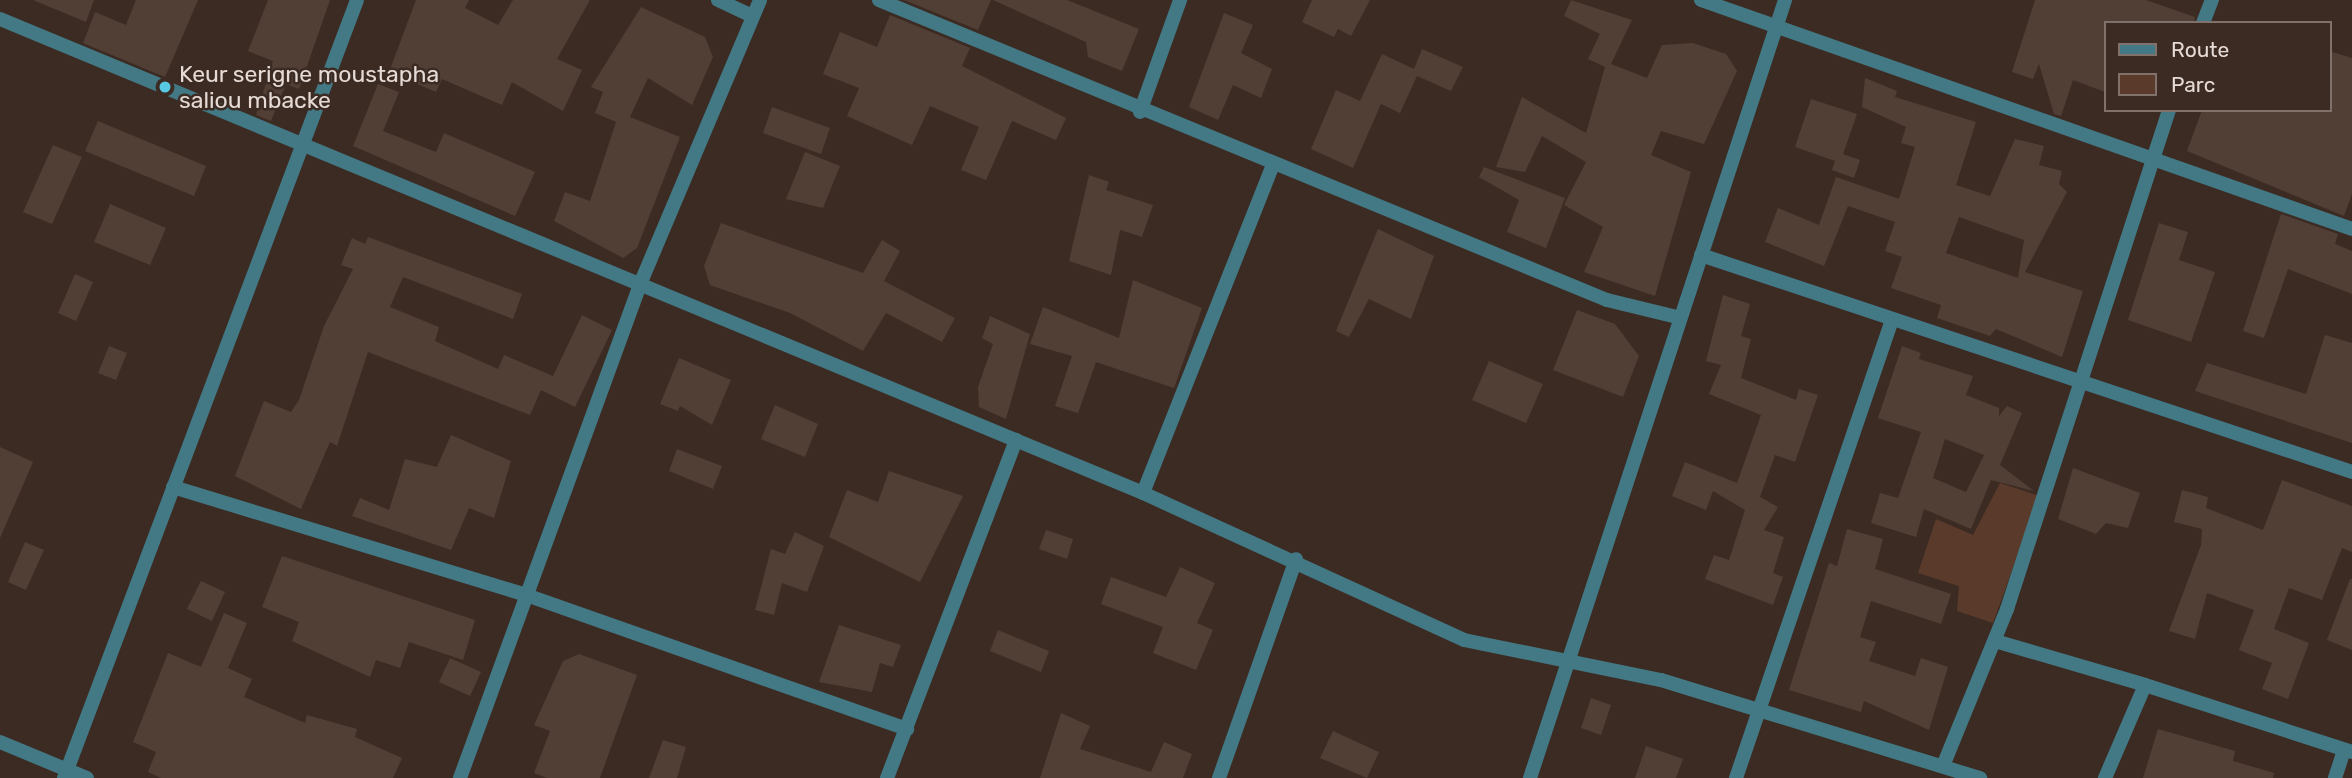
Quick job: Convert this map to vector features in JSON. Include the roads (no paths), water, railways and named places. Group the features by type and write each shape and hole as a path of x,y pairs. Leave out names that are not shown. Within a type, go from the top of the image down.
{"street":[{"path":"65,774 357,0"},
{"path":"718,0 753,16"},
{"path":"460,778 641,282 760,0"},
{"path":"879,0 1140,112 1607,300 1677,317"},
{"path":"1140,112 1180,0"},
{"path":"1701,0 2149,162 2352,229"},
{"path":"1531,778 1677,317 1701,255 1785,0"},
{"path":"2204,21 2212,0"},
{"path":"0,19 641,282 1143,493 1296,559 1464,640 1531,658 1569,660 1759,711 1980,778"},
{"path":"1943,766 1995,641 2149,162 2168,112"},
{"path":"1143,493 1273,165"},
{"path":"1701,255 1891,322 2352,472"},
{"path":"1736,778 1891,322"},
{"path":"887,778 1016,440"},
{"path":"173,487 528,596 907,729"},
{"path":"1219,778 1296,559"},
{"path":"1995,641 2145,685 2348,751 2335,778"},
{"path":"2105,778 2145,685"},
{"path":"0,743 65,774 87,778"}],"place":[{"name":"Keur serigne moustapha saliou mbacke","path":"165,87"}]}
